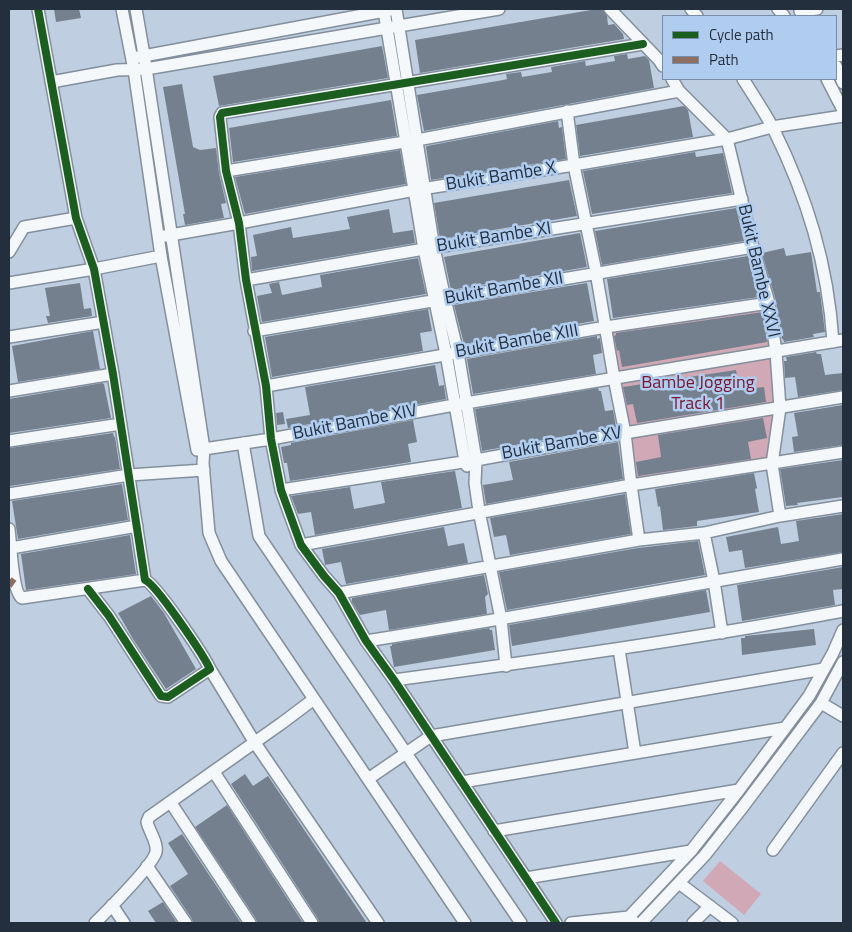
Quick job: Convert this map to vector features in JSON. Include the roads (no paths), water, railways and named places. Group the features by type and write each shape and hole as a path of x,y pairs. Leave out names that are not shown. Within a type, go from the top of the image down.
{"street":[{"path":"38,9 76,218 94,270 104,322 146,580"},
{"path":"122,9 131,58 140,69 171,234 201,450"},
{"path":"136,9 144,55 140,69 161,256 204,466 209,533 221,561 368,779 461,922"},
{"path":"117,70 131,58 144,55 398,9 403,83 429,248 452,353 479,511 501,619 506,666"},
{"path":"51,82 499,9"},
{"path":"610,9 662,64"},
{"path":"801,12 817,9"},
{"path":"384,11 403,83"},
{"path":"556,923 366,641 339,593 324,576 302,545 281,490 271,439 266,386 254,332 239,224 226,171 220,118 222,113 643,44"},
{"path":"837,68 843,83"},
{"path":"673,80 679,91 727,139"},
{"path":"744,80 772,126 804,199 821,256 838,341"},
{"path":"828,80 843,110"},
{"path":"226,171 412,140 679,91"},
{"path":"567,111 574,165 596,272 625,433 639,540"},
{"name":"Bukit Bambe X","path":"159,237 239,224 420,189 727,139 772,126 843,116"},
{"name":"Bukit Bambe XXVI","path":"727,139 753,247 769,303 776,352 780,408 772,464 780,516"},
{"name":"Bukit Bambe XI","path":"246,280 429,248 742,199"},
{"path":"9,252 24,227 76,218"},
{"name":"Bukit Bambe XII","path":"254,332 596,272 753,247"},
{"path":"9,283 94,270 161,256"},
{"name":"Bukit Bambe XIII","path":"266,386 606,327 769,303"},
{"path":"9,337 104,322"},
{"name":"Bukit Bambe XIV","path":"201,450 460,404 838,341"},
{"path":"9,392 113,374"},
{"name":"Bukit Bambe XV","path":"281,490 843,397"},
{"path":"9,441 121,424"},
{"path":"243,443 259,536 521,923"},
{"path":"302,545 479,511 843,452"},
{"path":"9,494 129,475 204,466"},
{"path":"339,593 639,540 704,533 780,516 843,506"},
{"path":"11,548 137,526"},
{"path":"9,529 14,578 19,596 25,599 149,581 162,597 210,669 255,743 378,923"},
{"path":"704,533 722,633"},
{"path":"366,641 843,559"},
{"path":"88,589 109,616 161,696 168,696 210,669"},
{"path":"394,680 619,649 843,611"},
{"path":"571,923 632,920 691,851 810,696 843,630"},
{"path":"619,649 635,753"},
{"path":"641,923 705,855 742,808 821,703 843,662"},
{"path":"368,779 431,736 824,669"},
{"path":"95,923 147,866 156,850 147,820 314,699"},
{"path":"821,703 843,716"},
{"path":"462,782 785,728"},
{"path":"773,850 843,753"},
{"path":"214,772 312,923"},
{"path":"494,831 739,790"},
{"path":"171,803 250,923"},
{"path":"526,878 691,851"},
{"path":"147,866 186,923"},
{"path":"679,883 732,923"},
{"path":"112,905 124,923"},
{"path":"693,923 710,906"}],"park label":[{"name":"Bambe Jogging Track 1","path":"698,394"}]}
